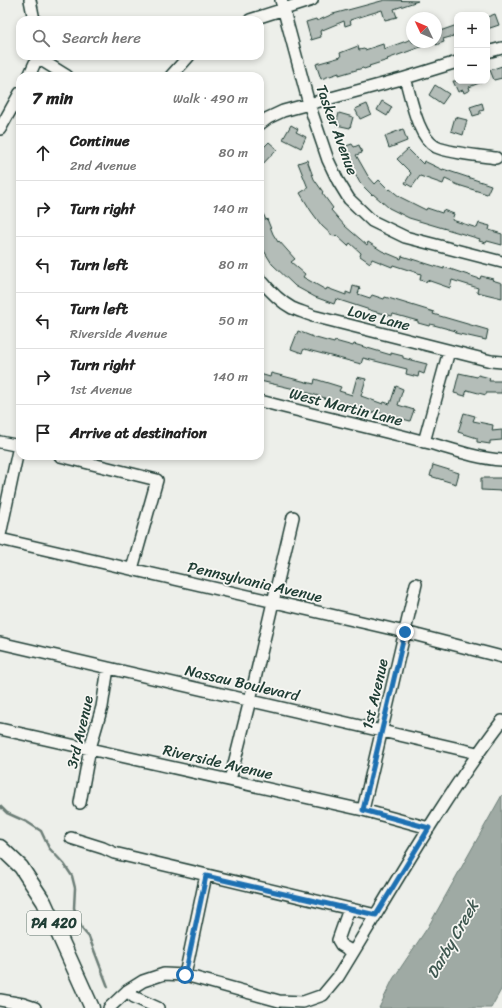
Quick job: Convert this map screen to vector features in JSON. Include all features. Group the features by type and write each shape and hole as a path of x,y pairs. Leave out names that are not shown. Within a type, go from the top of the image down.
{"main road":[{"name":"PA 420","path":"0,847 21,867 44,902 92,1008"}],"street":[{"path":"30,0 33,16"},
{"path":"258,16 282,4 312,0"},
{"name":"Tasker Avenue","path":"282,4 309,104 328,160 349,199 372,221 405,237 502,262"},
{"path":"490,51 502,48"},
{"path":"31,72 37,60"},
{"path":"43,60 61,72"},
{"path":"175,72 185,60"},
{"path":"264,121 283,111 405,78 454,63"},
{"path":"405,78 420,128 427,139 436,146 448,150 496,158"},
{"path":"0,129 16,100"},
{"name":"Love Lane","path":"264,284 273,294 292,308 313,316 491,361 502,362"},
{"path":"424,442 449,350"},
{"name":"West Martin Lane","path":"264,402 424,442 473,456 502,460"},
{"path":"0,442 16,445"},
{"path":"0,535 17,460"},
{"path":"76,460 157,480 132,569"},
{"path":"230,780 292,518"},
{"name":"Pennsylvania Avenue","path":"0,538 405,632 502,657"},
{"name":"1st Avenue","path":"363,810 416,584"},
{"name":"Nassau Boulevard","path":"0,643 477,753"},
{"name":"3rd Avenue","path":"80,803 90,748 102,707 108,668"},
{"path":"109,1008 127,991 143,981 164,974 185,975 279,1002 303,1002 323,995 338,977 429,828 477,753 502,721"},
{"name":"Riverside Avenue","path":"0,729 363,810 429,828"},
{"path":"71,838 114,853 376,915"},
{"path":"185,975 206,876"},
{"path":"350,909 338,940 341,945 353,952"},
{"path":"127,991 134,997 158,1008"},
{"path":"0,1000 23,1004 35,1008"}],"water":[{"name":"Darby Creek","path":"502,795 502,988 491,1008 379,1008 393,979 428,927"}],"building":[{"path":"385,0 418,1 394,9 397,17 385,20 382,10 350,20 351,24 345,26 344,21 320,31 321,37 311,40 306,22 316,19 317,21 333,14"},
{"path":"495,14 499,25 490,28 490,16"},
{"path":"454,26 454,36 443,39 444,42 442,43 442,30"},
{"path":"406,41 406,48 418,48 364,69 363,68 339,75 339,73 321,79 316,64 341,57 340,53 358,46 359,50 365,50 383,44 384,49"},
{"path":"502,66 502,78 494,80 490,70"},
{"path":"454,84 477,84 469,87 470,90 464,93 463,90 458,92"},
{"path":"435,85 449,94 442,104 429,95"},
{"path":"382,101 392,107 387,116 377,110"},
{"path":"482,103 484,110 480,111 480,114 473,116 470,107"},
{"path":"367,104 371,114 360,119 355,109"},
{"path":"339,113 353,117 350,128 336,125"},
{"path":"455,117 467,120 463,135 451,131"},
{"path":"291,125 298,129 296,132 306,137 301,148 283,139"},
{"path":"403,129 407,141 389,148 385,136"},
{"path":"269,142 277,149 264,163 264,147"},
{"path":"352,144 354,147 359,145 362,153 356,155 368,176 375,184 379,180 389,190 390,189 400,197 426,210 427,208 442,213 443,210 454,214 452,220 477,228 479,223 490,226 489,230 502,234 502,245 487,241 486,243 479,241 480,239 409,218 389,208 373,194 372,195 360,183 350,165 343,147"},
{"path":"408,149 423,164 424,161 443,170 491,185 487,194 458,185 445,179 443,184 420,176 412,187 405,183 411,173 397,159"},
{"path":"307,160 314,179 333,208 331,210 345,226 367,245 368,242 382,251 401,259 402,256 444,269 444,267 480,279 481,276 493,279 492,280 502,283 502,298 477,292 478,288 452,280 450,288 427,280 426,282 420,280 421,274 393,265 392,267 372,259 370,263 360,256 361,253 350,243 348,246 336,235 334,237 322,226 300,193 308,188 298,163"},
{"path":"264,216 278,242 279,241 295,259 291,262 305,274 303,277 326,290 327,288 346,295 346,292 351,294 353,286 360,288 358,294 370,298 372,295 384,299 385,297 434,312 433,314 488,330 486,340 455,333 456,331 430,324 429,326 418,323 418,321 393,314 392,316 373,311 336,299 334,304 315,297 295,286 272,264 264,251"},
{"path":"298,331 334,343 335,341 353,346 354,344 391,355 391,353 403,356 403,358 427,364 424,374 419,372 418,377 406,374 407,369 363,358 361,364 304,349 302,353 291,349"},
{"path":"271,373 314,384 315,379 341,387 339,391 352,395 357,377 366,379 361,396 383,404 384,402 390,404 396,386 403,389 398,405 414,410 410,421 374,411 372,414 351,407 351,410 324,399 325,398 264,382 264,375 270,377"},
{"path":"459,373 490,378 489,381 502,381 502,393 486,393 486,395 467,390 465,396 454,393"},
{"path":"464,413 475,416 473,421 493,425 492,431 502,430 502,440 490,441 490,444 477,442 477,438 458,432"},
{"path":"433,465 459,473 456,484 430,476"},
{"path":"481,478 502,478 502,491 481,490"}],"waterway":[{"path":"0,806 7,813 27,822 41,831 49,848 64,864 72,876 75,888 74,908 82,929 89,937 108,987"}],"route":[{"path":"185,975 206,876 376,915 429,828 363,810 405,632"}]}
